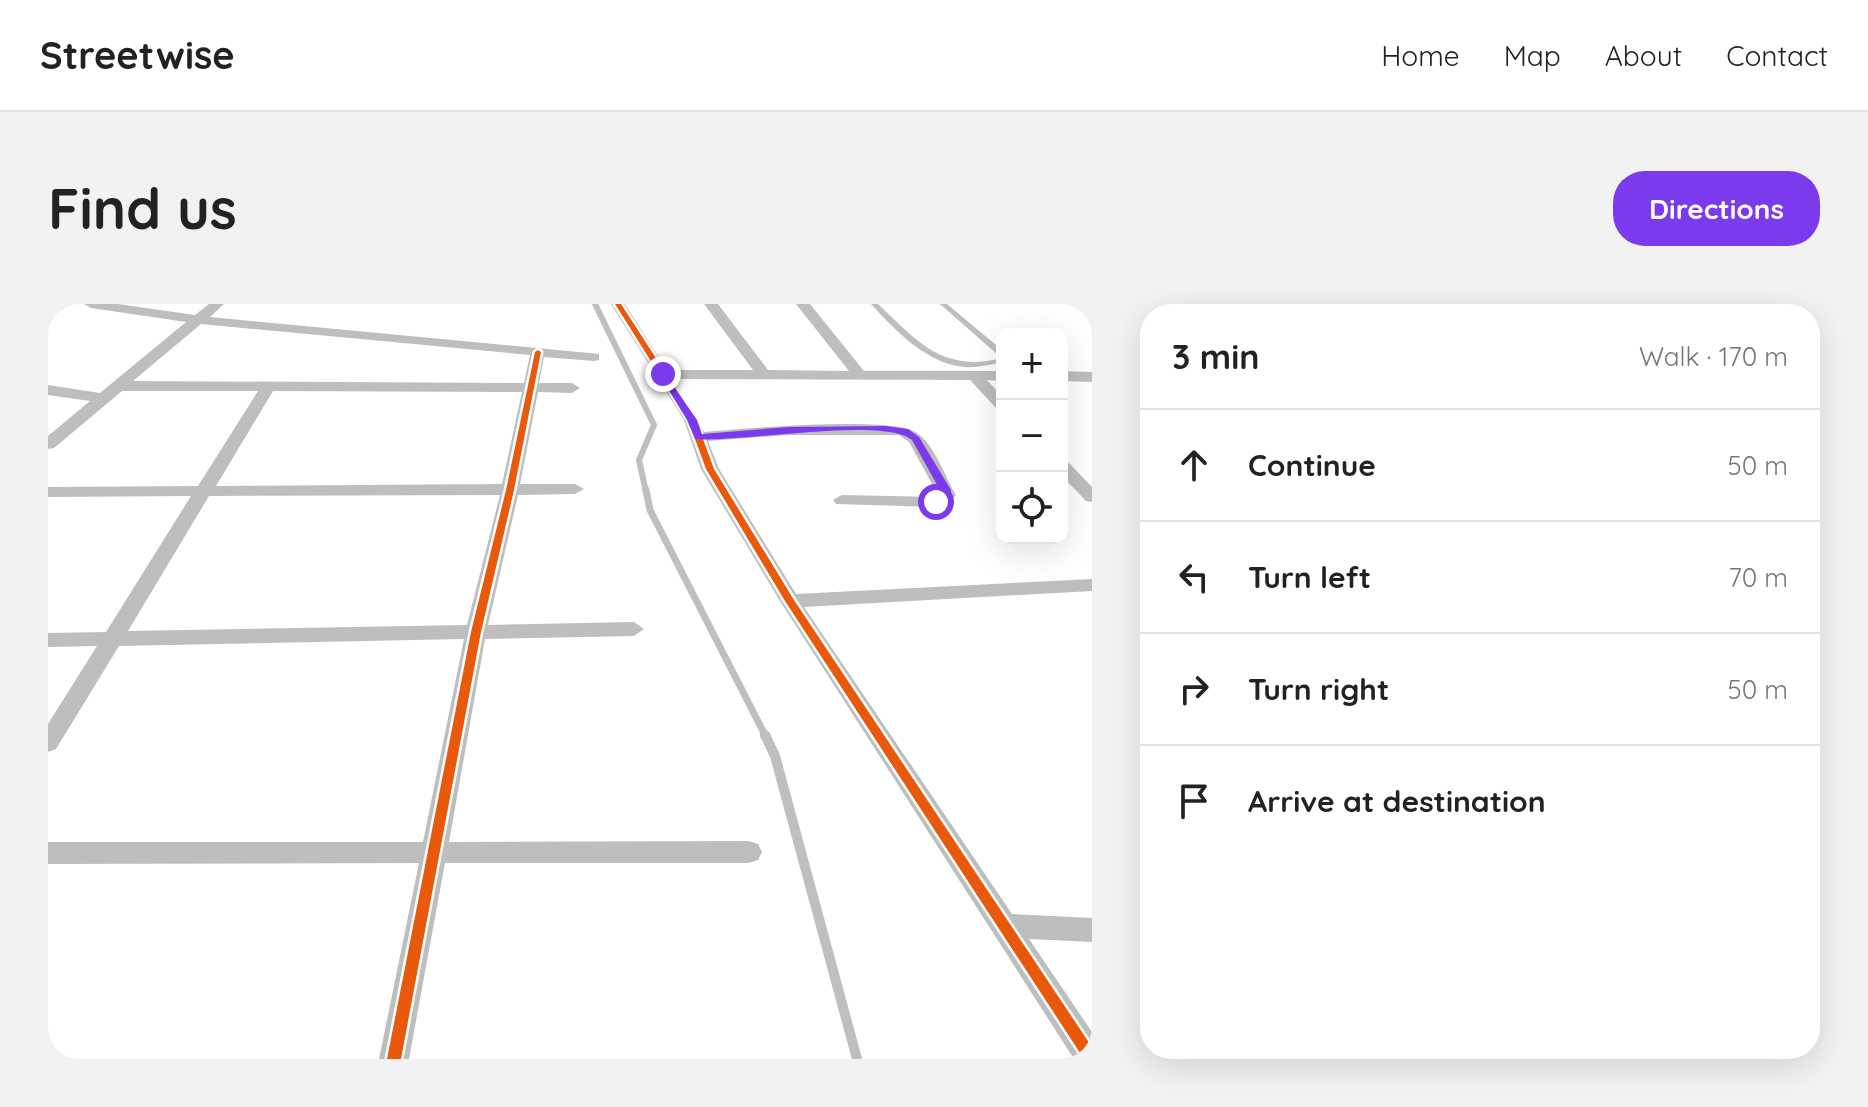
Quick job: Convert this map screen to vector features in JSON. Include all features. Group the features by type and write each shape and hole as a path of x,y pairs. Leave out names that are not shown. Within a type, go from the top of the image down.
{"street":[{"path":"91,304 198,320 594,357"},
{"path":"48,444 217,304"},
{"path":"618,304 692,420 710,469 790,601 1092,1059"},
{"path":"711,304 764,375"},
{"path":"803,304 860,375"},
{"path":"394,1059 476,632 510,490 538,352"},
{"path":"663,374 996,376"},
{"path":"974,376 997,400"},
{"path":"1068,376 1092,377"},
{"path":"120,386 572,388"},
{"path":"48,743 268,387"},
{"path":"48,390 105,399"},
{"path":"698,437 776,430 903,430 916,439 947,495 936,502 842,500"},
{"path":"1068,472 1092,497"},
{"path":"48,492 575,489"},
{"path":"790,601 1092,585"},
{"path":"48,640 634,629"},
{"path":"48,853 749,852"},
{"path":"1005,926 1092,930"}],"lane":[{"path":"874,304 936,359 975,365 1001,360 1002,354 943,304"}],"waterway":[{"path":"595,304 654,425 639,460 646,492"},
{"path":"646,490 650,510 765,736"},
{"path":"765,736 775,756 857,1059"}],"cycle path":[{"path":"618,304 692,420 710,469 790,601 1092,1059"},
{"path":"394,1059 476,632 510,490 538,352"}],"route":[{"path":"663,374 692,420 698,437 788,430 886,428 908,432 916,439 946,490 946,498 936,502"}]}
